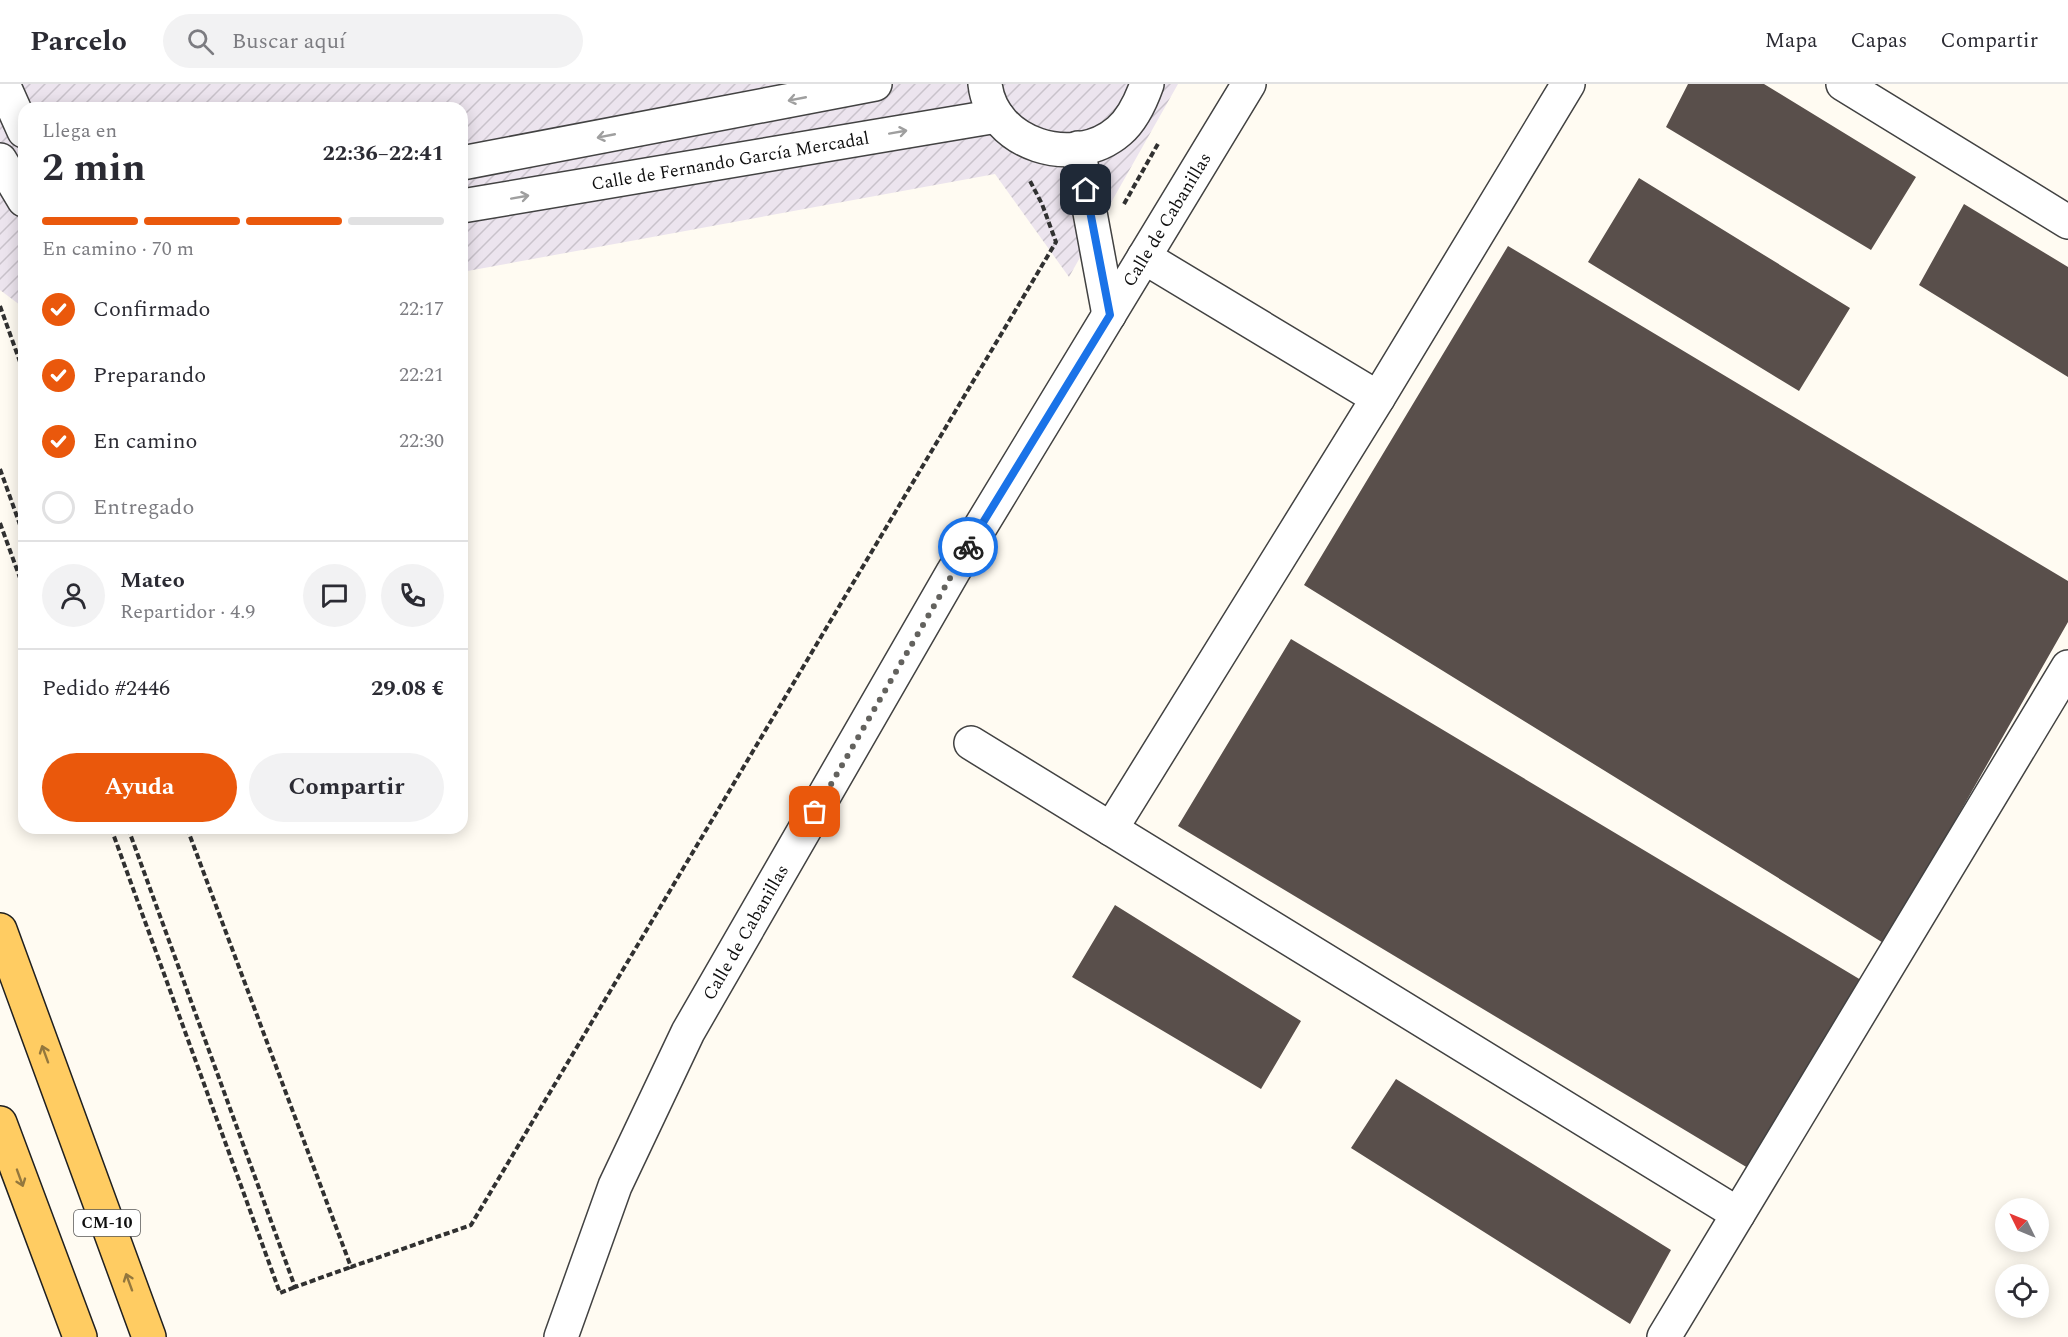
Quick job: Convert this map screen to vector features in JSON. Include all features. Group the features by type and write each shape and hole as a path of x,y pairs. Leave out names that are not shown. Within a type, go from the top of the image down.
{"main road":[{"name":"CM-10","path":"0,930 149,1337"},
{"path":"0,1123 80,1337"}],"street":[{"path":"3,84 18,118"},
{"path":"468,162 875,84"},
{"path":"985,84 997,116 1017,135 1041,147 1068,151 1095,145 1119,131 1137,110 1147,84"},
{"name":"Calle de Cabanillas","path":"561,1337 615,1186 688,1032 954,572 1249,84"},
{"path":"1111,829 1378,398 1568,84"},
{"path":"1843,84 2068,222"},
{"name":"Calle de Fernando García Mercadal","path":"468,205 997,116"},
{"path":"1078,148 1096,252 1110,315"},
{"path":"0,160 18,190"},
{"path":"1144,257 1378,398"},
{"path":"1664,1337 2068,667"},
{"path":"971,743 1738,1214"}],"path":[{"path":"1096,252 1161,139"},
{"path":"113,834 280,1293 471,1225 1056,242 1042,204 1024,170"},
{"path":"0,306 18,356"},
{"path":"0,469 18,519"},
{"path":"0,523 18,572"},
{"path":"130,834 295,1287"},
{"path":"189,834 351,1267"}],"shaded area":[{"path":"0,84 1178,84 1069,277 995,174 468,271 468,102 18,102 18,304 0,290"}],"building":[{"path":"1688,84 1764,84 1916,177 1871,250 1666,127"},
{"path":"1639,178 1850,308 1799,391 1588,262"},
{"path":"1964,204 2068,267 2068,377 1919,285"},
{"path":"1508,246 2068,581 2068,622 1885,944 1304,585"},
{"path":"1291,639 1861,980 1748,1168 1178,826"},
{"path":"1115,905 1301,1021 1261,1089 1072,977"},
{"path":"1396,1079 1671,1250 1630,1324 1351,1148"}],"way so far":[{"path":"815,812 968,547"}],"route":[{"path":"968,547 1110,315 1096,252 1086,190"}]}
